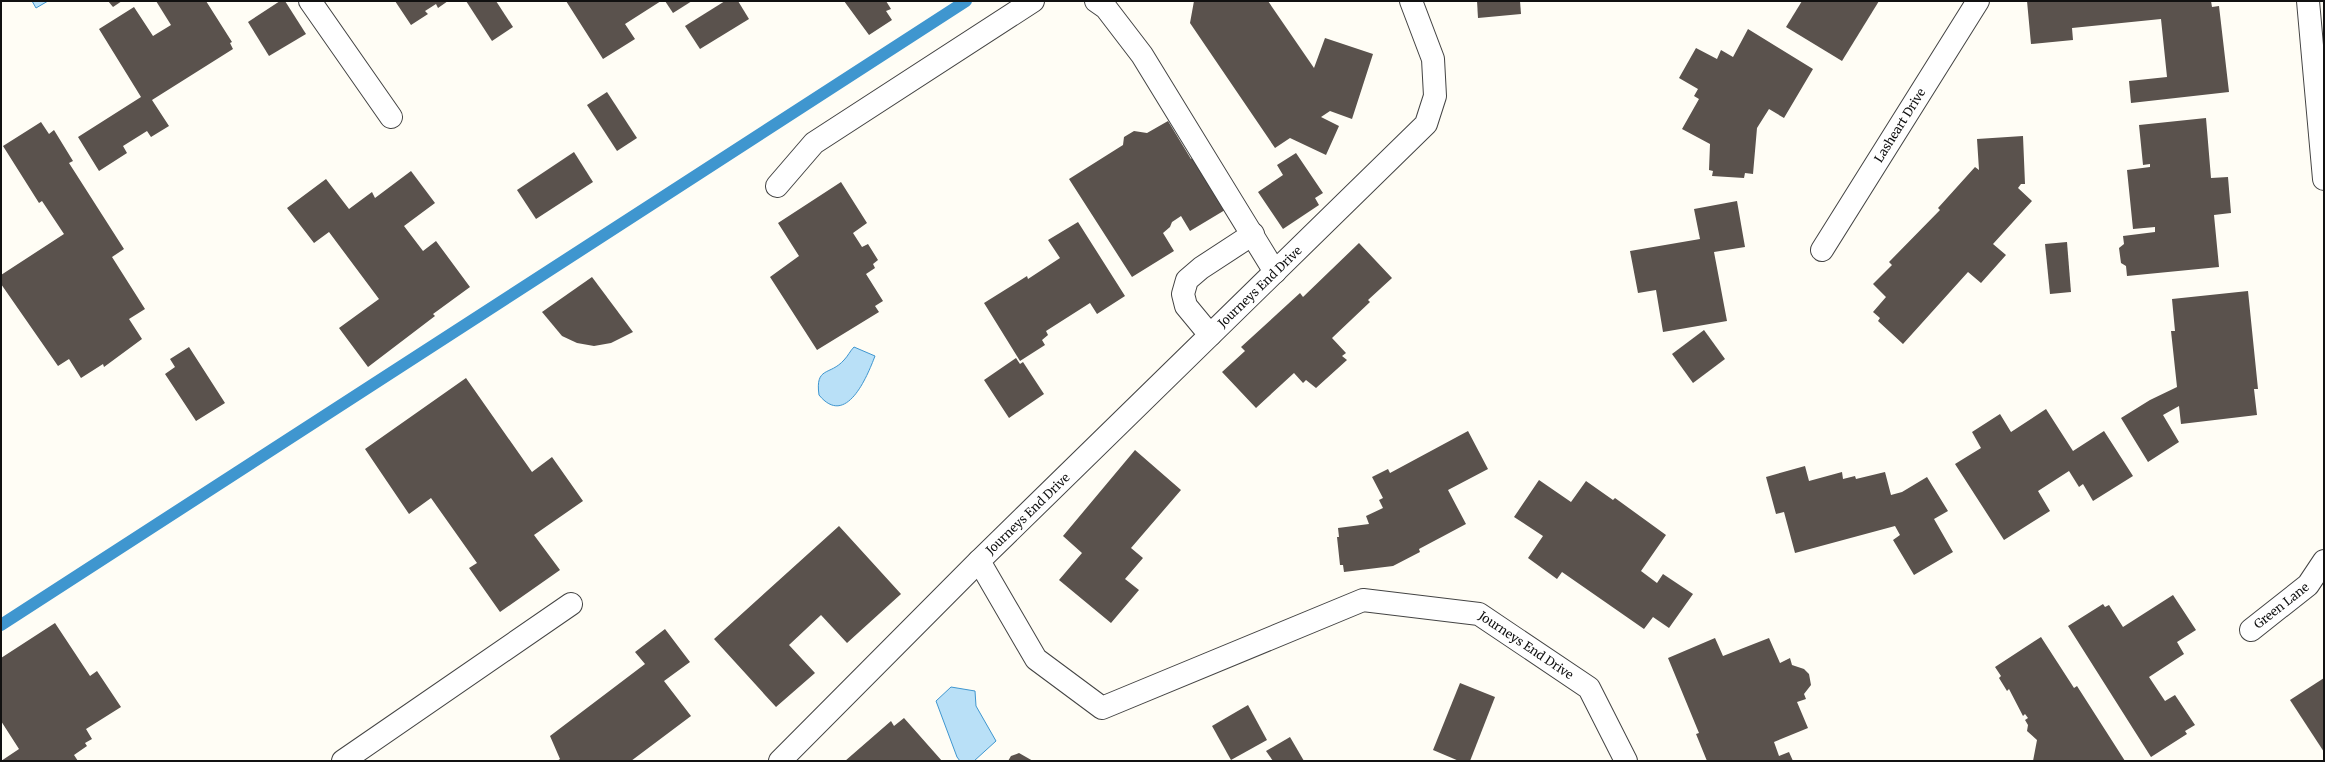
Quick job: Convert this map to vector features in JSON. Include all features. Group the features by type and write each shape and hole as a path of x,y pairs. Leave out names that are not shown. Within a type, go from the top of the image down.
{"street":[{"path":"310,1 391,117"},
{"path":"778,186 814,143 1032,1"},
{"path":"1096,1 1106,8 1142,55 1275,272"},
{"name":"Journeys End Drive","path":"1411,1 1433,59 1435,96 1426,124 979,561 1036,659 1102,708 1363,600 1479,614 1589,688 1626,761"},
{"name":"Lasheart Drive","path":"1822,250 1978,1"},
{"path":"2308,1 2324,179"},
{"path":"1210,335 1186,306 1184,294 1188,280 1201,268 1253,234"},
{"name":"Green Lane","path":"2251,630 2308,586 2324,560"},
{"path":"780,761 979,561"},
{"path":"343,761 571,604"}],"water":[{"path":"32,1 48,1 36,8"},
{"path":"854,347 875,356 867,376 854,396 846,403 838,406 829,404 819,395 818,386 821,375 839,365"},
{"path":"951,687 975,691 976,706 996,741 974,761 960,761 957,757 936,701"}],"building":[{"path":"108,1 122,1 113,7"},
{"path":"156,1 206,1 232,42 230,43 233,49 152,100 169,126 151,137 147,131 123,146 127,153 99,171 78,137 141,97 99,29 134,7 153,36 171,25"},
{"path":"280,1 285,1 306,34 269,56 248,22"},
{"path":"395,1 448,1 438,8 436,4 425,11 428,14 411,25"},
{"path":"466,1 496,1 513,27 492,41"},
{"path":"566,1 661,1 625,24 635,39 603,59"},
{"path":"665,1 692,1 673,13"},
{"path":"725,1 738,1 749,19 700,49 685,26"},
{"path":"844,1 886,1 891,9 886,11 892,20 869,35"},
{"path":"1194,1 1268,1 1314,68 1325,38 1373,54 1352,119 1330,111 1321,117 1339,126 1326,155 1290,138 1275,148 1190,23"},
{"path":"1477,1 1520,1 1521,14 1478,18"},
{"path":"1802,1 1879,1 1842,61 1786,27"},
{"path":"2027,1 2211,1 2212,7 2219,6 2229,92 2131,103 2129,81 2167,77 2161,19 2072,28 2073,40 2031,44"},
{"path":"1748,29 1813,69 1784,118 1769,109 1757,128 1753,174 1745,173 1744,178 1712,176 1713,171 1709,170 1710,144 1682,129 1699,99 1694,96 1698,89 1679,78 1696,48 1717,59 1721,50 1733,57"},
{"path":"607,92 637,138 617,151 587,105"},
{"path":"2206,118 2211,178 2228,177 2231,213 2214,215 2219,267 2127,276 2126,266 2121,263 2119,248 2124,244 2123,236 2155,232 2155,227 2133,229 2127,170 2150,167 2150,164 2143,165 2139,125"},
{"path":"1168,121 1191,159 1194,157 1225,210 1190,231 1181,216 1172,222 1170,227 1163,233 1174,251 1132,277 1069,179 1123,145 1124,137 1134,131 1147,133"},
{"path":"41,122 49,134 54,130 73,161 69,163 124,249 112,257 145,309 129,319 142,339 104,367 103,364 81,378 69,359 58,366 1,284 1,275 64,234 42,201 39,203 3,146"},
{"path":"2023,136 2025,184 2021,184 2018,188 2032,201 1993,244 2006,255 1981,283 1968,272 1903,344 1878,321 1880,318 1873,312 1886,297 1873,284 1892,265 1889,262 1940,210 1938,208 1975,167 1979,170 1977,139"},
{"path":"574,152 593,182 536,219 517,190"},
{"path":"1296,153 1323,193 1315,198 1319,205 1283,229 1258,192 1283,175 1277,165"},
{"path":"411,171 435,203 404,226 423,251 436,241 470,287 433,314 435,316 368,367 339,328 379,299 329,232 314,243 287,208 326,179 349,209 372,192 375,198"},
{"path":"841,182 867,223 853,233 862,247 868,244 878,260 873,264 875,268 866,274 883,301 875,306 879,312 817,350 770,277 799,256 778,223"},
{"path":"1737,201 1745,247 1714,252 1727,321 1663,332 1656,290 1638,293 1630,251 1700,239 1694,209"},
{"path":"1078,222 1125,296 1097,314 1090,303 1046,331 1048,335 1042,340 1045,345 1020,361 984,303 1027,276 1028,279 1060,258 1048,240"},
{"path":"2067,242 2071,292 2050,294 2045,244"},
{"path":"1359,243 1392,278 1368,300 1370,302 1332,338 1346,353 1342,356 1347,360 1316,388 1306,380 1303,383 1294,373 1256,408 1222,372 1245,351 1241,347 1300,293 1303,297"},
{"path":"592,277 633,332 611,343 594,346 577,343 562,336 542,312"},
{"path":"2248,291 2258,389 2254,389 2257,415 2181,424 2179,406 2163,415 2179,442 2148,462 2121,418 2150,400 2177,387 2171,331 2175,331 2172,299"},
{"path":"1704,330 1725,359 1693,383 1672,354"},
{"path":"189,347 225,403 196,421 165,374 175,367 170,359"},
{"path":"1016,358 1020,364 1023,362 1044,394 1009,418 984,380"},
{"path":"466,378 532,472 552,457 583,501 534,535 560,570 500,612 469,568 477,563 431,498 409,514 365,449"},
{"path":"2046,409 2073,451 2104,431 2133,476 2093,501 2083,484 2079,487 2069,471 2038,491 2050,511 2004,540 1955,464 1981,448 1972,432 2000,414 2011,432"},
{"path":"1468,431 1488,469 1448,490 1466,524 1419,549 1420,552 1393,566 1344,572 1343,565 1340,565 1337,537 1339,537 1338,528 1369,524 1366,516 1383,508 1379,500 1383,498 1372,477 1388,469 1390,473"},
{"path":"1135,450 1181,490 1131,548 1143,558 1125,579 1139,590 1111,623 1059,580 1082,553 1063,536"},
{"path":"1805,466 1809,481 1842,472 1843,479 1855,476 1856,479 1885,472 1891,495 1902,492 1927,477 1948,511 1934,519 1953,552 1914,575 1893,540 1900,535 1895,526 1795,553 1784,512 1776,514 1766,477"},
{"path":"1539,480 1571,502 1586,481 1613,500 1615,498 1666,535 1641,571 1657,583 1663,574 1693,594 1669,628 1653,617 1644,629 1562,572 1557,579 1528,558 1543,536 1514,517"},
{"path":"839,526 901,594 847,643 821,615 789,645 815,673 776,707 714,639"},
{"path":"2173,595 2196,630 2177,642 2184,654 2149,677 2165,701 2175,695 2195,725 2185,731 2187,734 2151,757 2068,626 2103,604 2105,607 2109,605 2123,627"},
{"path":"55,623 90,676 97,671 121,707 86,729 92,739 85,743 87,746 74,755 78,761 1,761 19,749 1,721 1,658"},
{"path":"665,629 690,662 664,681 691,716 631,761 557,761 560,759 550,736 645,664 635,652"},
{"path":"2041,637 2074,688 2077,686 2125,761 2033,761 2037,740 2027,731 2028,725 2025,720 2028,718 2025,714 2023,716 2009,689 2007,691 1999,678 2001,676 1995,667"},
{"path":"1715,638 1723,656 1769,638 1780,663 1790,658 1792,665 1804,669 1809,674 1811,685 1804,694 1806,699 1797,702 1808,728 1774,742 1779,756 1789,752 1793,761 1707,761 1696,734 1699,733 1668,658"},
{"path":"2324,678 2324,752 2290,700"},
{"path":"1460,683 1495,697 1470,761 1459,761 1433,750"},
{"path":"1248,705 1267,740 1231,760 1212,726"},
{"path":"904,718 942,761 845,761 891,721 894,726"},
{"path":"1290,737 1304,761 1273,761 1266,751"},
{"path":"1019,753 1033,761 1008,761 1011,756"}],"waterway":[{"path":"1,625 966,1"}]}
